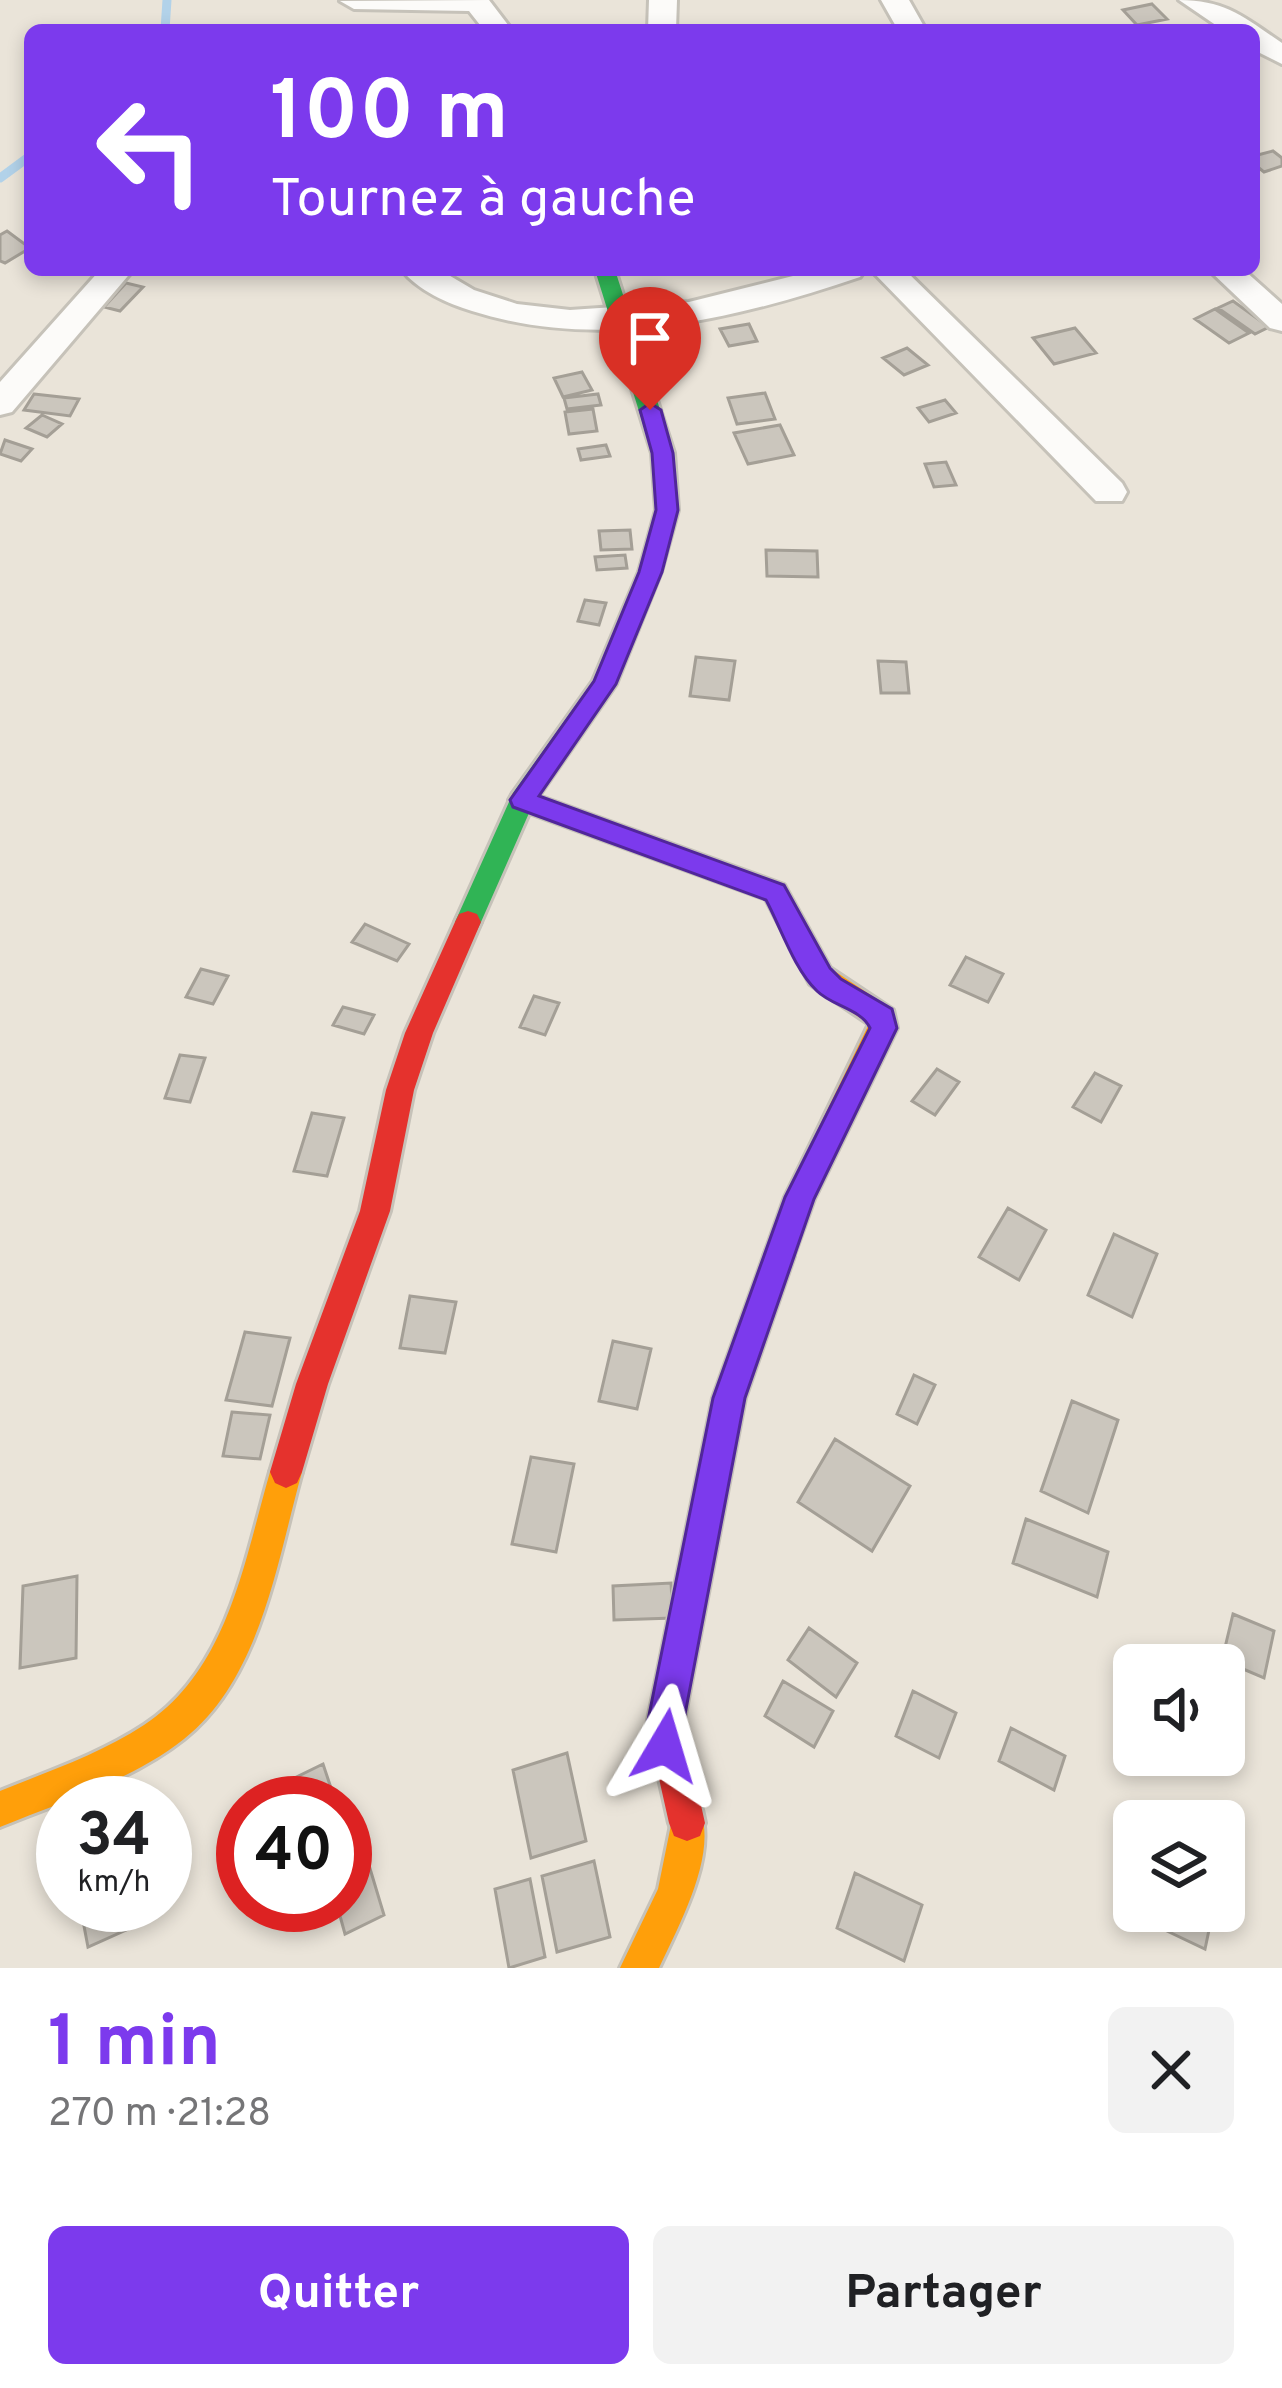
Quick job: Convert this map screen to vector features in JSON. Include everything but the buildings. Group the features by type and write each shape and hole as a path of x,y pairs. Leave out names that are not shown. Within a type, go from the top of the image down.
{"street":[{"path":"354,1 477,3 493,24"},
{"path":"1202,1 1235,24"},
{"path":"0,404 113,276"},
{"path":"429,276 467,297 527,316 625,323 782,293 832,276"},
{"path":"0,1809 106,1762 177,1723 215,1675 237,1637 312,1384 375,1211 400,1090 418,1033 522,800 604,684 650,572 667,510 663,453 607,276"},
{"path":"893,276 1109,492"},
{"path":"1232,276 1282,321"},
{"path":"522,800 762,884 785,903 820,976 883,1018 884,1028 800,1197 729,1398 665,1725 665,1746 686,1809 685,1841 665,1926 639,1968"}],"waterway":[{"path":"165,24 167,0"},
{"path":"0,178 24,160"}],"traffic: fast":[{"path":"468,922 522,800 604,684 650,572 667,510 663,453 607,276"}],"traffic: slow":[{"path":"522,800 775,892 820,976 883,1018 883,1028 800,1197 779,1256"},
{"path":"0,1809 135,1750 175,1724 198,1701 234,1641 286,1472"},
{"path":"639,1968 676,1892 687,1823"}],"traffic: jam":[{"path":"286,1472 312,1384 375,1211 400,1090 419,1033 468,922"},
{"path":"687,1823 665,1725 729,1398 779,1256"}],"route":[{"path":"650,410 663,453 667,510 650,572 604,684 522,800 775,892 785,903 820,976 883,1018 884,1028 800,1197 729,1398 665,1725 665,1746"}]}
